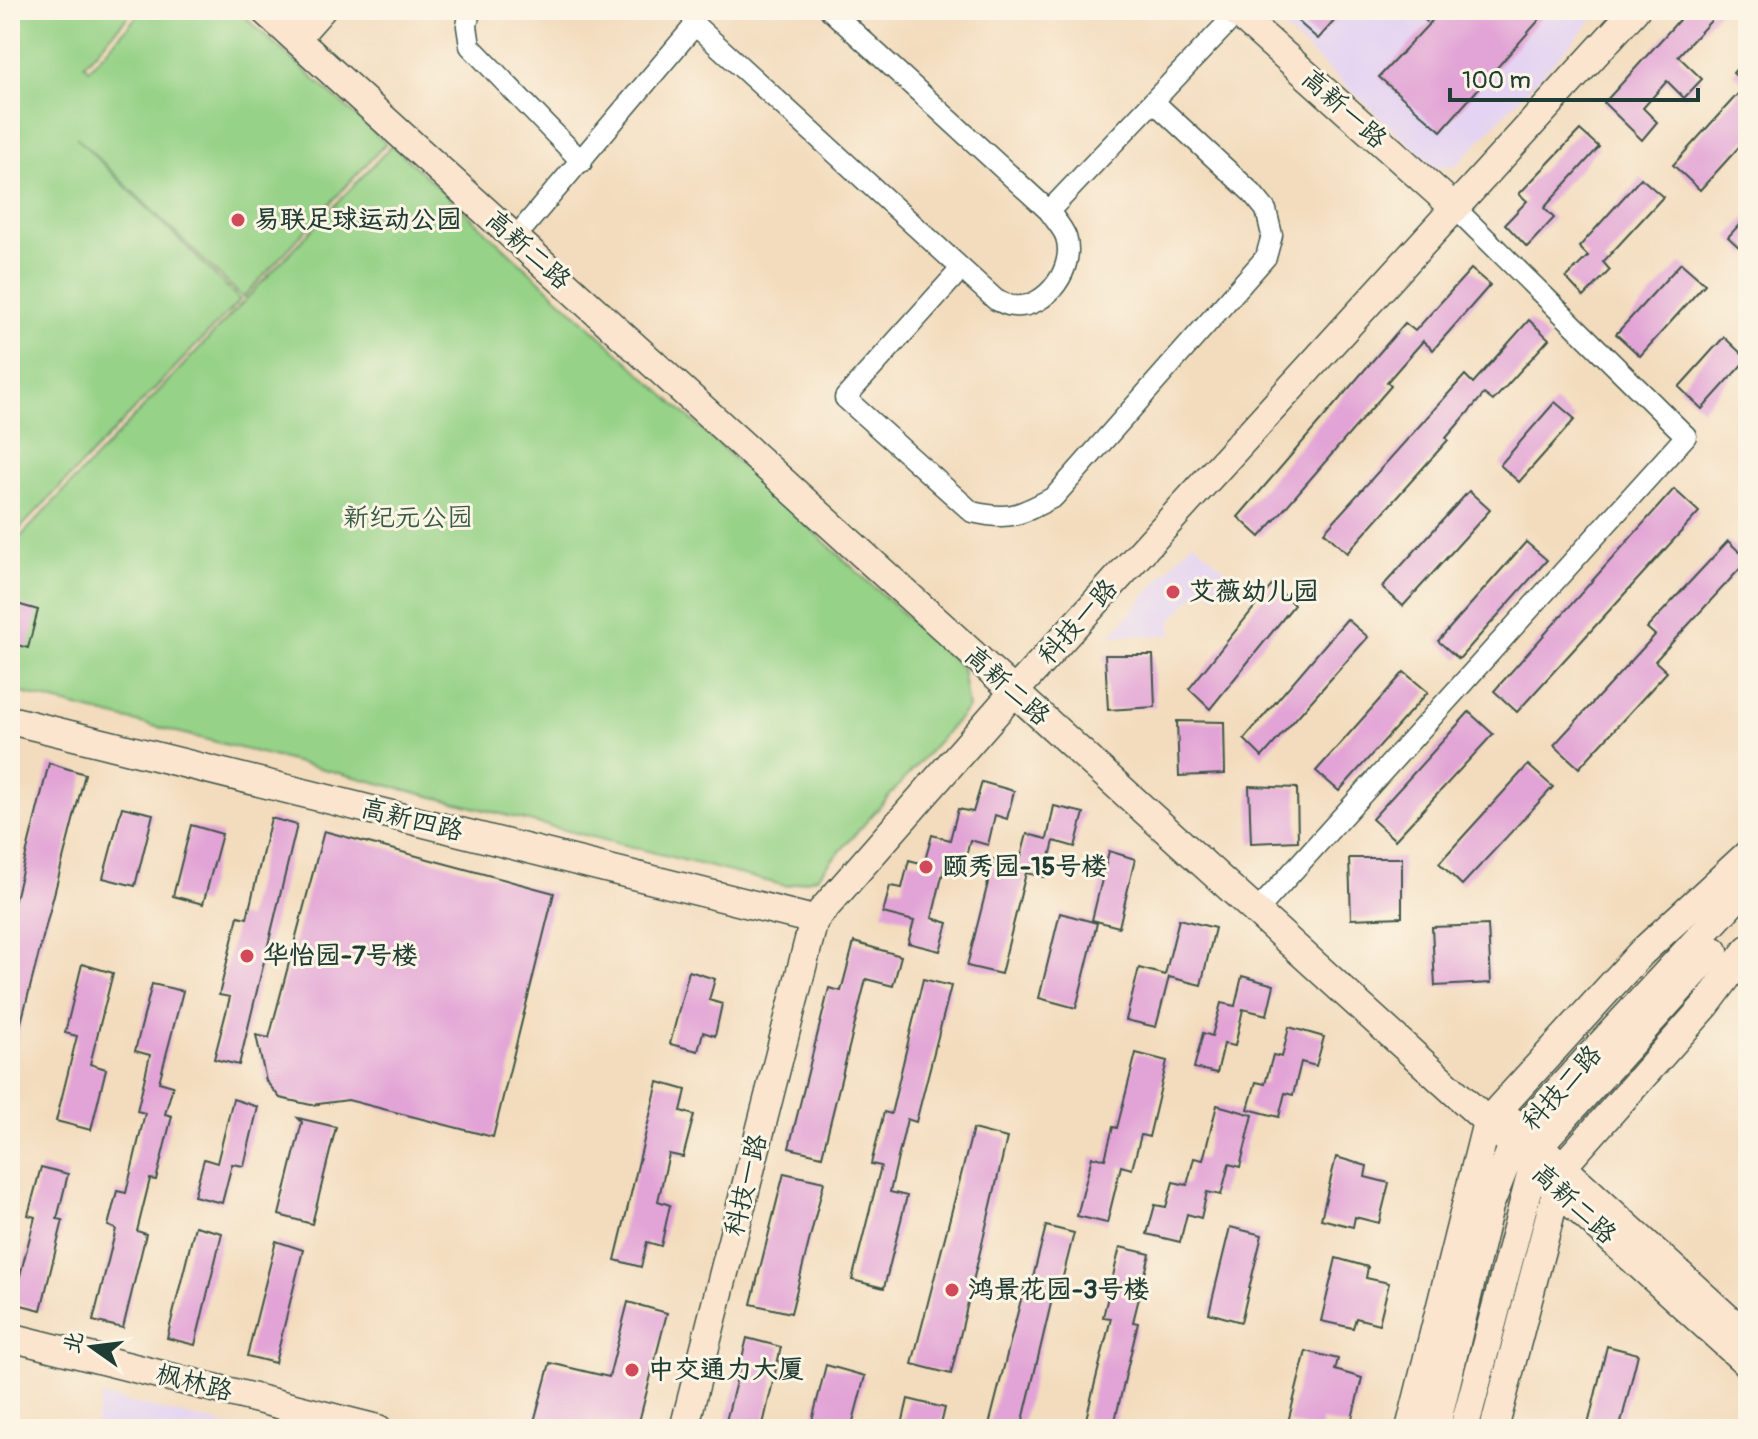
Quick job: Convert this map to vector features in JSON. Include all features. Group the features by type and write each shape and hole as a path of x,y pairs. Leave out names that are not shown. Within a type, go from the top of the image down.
{"street":[{"name":"高新二路","path":"264,10 303,21 1020,686"},
{"path":"470,10 467,26 470,46 582,162"},
{"name":"科技一路","path":"684,1429 814,920 1020,686 1635,10"},
{"path":"525,226 582,162 692,18 996,300 1014,306 1034,302 1053,288 1069,262 1066,236 1049,211 832,11"},
{"path":"1049,211 1154,102 1235,11"},
{"name":"高新一路","path":"1235,11 1455,208"},
{"name":"高新二路","path":"303,21 1261,906 1560,1178 1748,1337"},
{"path":"961,269 845,398 972,512 994,517 1016,516 1054,497 1266,257 1272,235 1266,210 1252,193 1154,102"},
{"path":"1261,906 1686,436 1455,208"},
{"name":"高新四路","path":"10,720 814,920"},
{"path":"1410,1429 1493,1115 1641,953 1748,854"},
{"name":"科技二路","path":"1435,1429 1489,1206 1526,1147 1748,885"},
{"name":"科技二路","path":"1464,1429 1526,1147 1748,913"},
{"path":"1494,1429 1560,1178 1706,1005 1748,949"},
{"name":"高新二路","path":"1560,1178 1748,1364"},
{"name":"枫林路","path":"10,1337 378,1429"}],"path":[{"path":"1414,10 1429,23"}],"shaded area":[{"path":"1264,10 1602,10 1457,165 1434,167"},
{"name":"艾薇幼儿园","path":"1193,541 1231,575 1214,596 1202,587 1172,619 1172,635 1110,636"},
{"path":"102,1396 242,1429 94,1429"}],"green space":[{"path":"10,10 134,10 84,65 89,69 143,10 237,10 386,143 243,298 76,137 240,300 10,539"},
{"name":"新纪元公园","path":"392,145 962,668 968,708 817,877 786,886 10,690 10,548"}],"building":[{"path":"1285,10 1344,10 1318,39"},
{"path":"1442,10 1548,10 1441,131 1379,77"},
{"path":"1688,10 1721,10 1678,56 1702,79 1684,98 1667,81 1643,108 1657,122 1642,140 1604,103"},
{"path":"1748,56 1748,137 1700,190 1673,165 1746,85 1733,73"},
{"path":"1580,130 1599,147 1544,208 1554,218 1527,247 1505,224 1527,201 1519,194"},
{"path":"1641,178 1663,197 1603,262 1610,270 1584,297 1566,278 1588,256 1579,247"},
{"path":"1748,215 1748,256 1728,237"},
{"path":"1681,263 1705,284 1640,356 1616,334"},
{"path":"1471,269 1490,285 1433,350 1423,341 1387,382 1391,386 1260,537 1238,517 1405,323 1415,331"},
{"path":"1529,320 1549,339 1493,401 1484,394 1446,438 1448,440 1347,553 1324,532 1465,375 1473,383"},
{"path":"1724,337 1747,359 1702,409 1679,387"},
{"path":"1555,402 1575,419 1519,482 1500,465"},
{"path":"1674,489 1699,512 1517,712 1494,691"},
{"path":"1469,491 1490,510 1403,606 1382,587"},
{"path":"1728,541 1748,560 1655,661 1667,672 1579,768 1554,745 1655,635 1647,628"},
{"path":"1526,542 1547,560 1459,659 1438,641"},
{"path":"1273,584 1294,605 1210,709 1189,689"},
{"path":"10,602 38,610 28,648 10,643"},
{"path":"1347,619 1368,637 1262,757 1244,739"},
{"path":"1105,655 1153,655 1155,707 1108,710"},
{"path":"1404,672 1428,692 1339,791 1316,771"},
{"path":"1469,712 1493,734 1395,840 1372,819"},
{"path":"1177,721 1224,722 1225,774 1179,776"},
{"path":"49,763 85,774 15,1046 10,1046 10,919"},
{"path":"1528,765 1553,787 1462,885 1439,863"},
{"name":"颐秀园-15号楼","path":"982,782 1014,791 1007,819 995,815 988,845 970,840 963,869 945,864 932,918 948,923 940,951 908,943 914,921 883,913 890,886 902,888 909,860 924,864 932,835 950,840 958,809 973,812"},
{"path":"1249,786 1297,788 1298,841 1251,843"},
{"path":"1054,806 1084,813 1075,847 1054,841 1045,877 1026,873 1001,974 967,966 994,859 1019,864 1027,834 1047,839"},
{"path":"122,807 153,814 135,886 103,878"},
{"name":"华怡园-7号楼","path":"271,818 297,825 239,1065 214,1059 230,997 219,995 238,916 247,918"},
{"path":"191,825 222,834 203,904 173,896"},
{"path":"324,831 554,893 493,1137 348,1100 311,1105 280,1098 266,1081 256,1035 269,1038"},
{"path":"1109,851 1135,859 1119,927 1092,920"},
{"path":"1349,858 1402,858 1402,917 1351,919"},
{"path":"1060,913 1097,923 1076,1008 1039,998"},
{"path":"1179,919 1215,928 1201,985 1169,977 1156,1027 1126,1020 1139,968 1165,975"},
{"path":"1488,925 1491,983 1435,986 1432,927"},
{"path":"854,942 901,956 893,986 866,979 822,1156 789,1148 829,988 841,991"},
{"path":"82,964 113,973 90,1064 106,1069 91,1130 56,1121 77,1036 65,1033"},
{"path":"689,971 715,979 709,1000 722,1004 715,1036 703,1032 698,1051 670,1044"},
{"path":"1242,976 1274,985 1267,1015 1243,1009 1235,1046 1224,1044 1217,1073 1194,1068 1203,1033 1212,1036 1221,1003 1235,1006"},
{"path":"923,979 951,986 916,1122 907,1119 890,1192 907,1196 884,1288 852,1280 881,1166 871,1164 884,1112 891,1114"},
{"path":"152,984 183,991 159,1082 173,1086 165,1114 172,1116 156,1180 150,1179 137,1231 146,1234 123,1328 93,1321 116,1229 108,1226 117,1191 126,1193 145,1113 137,1111 150,1055 135,1051"},
{"path":"1289,1027 1324,1037 1316,1066 1301,1062 1293,1095 1285,1093 1279,1117 1248,1109 1256,1082 1265,1084 1273,1055 1282,1057"},
{"path":"1136,1053 1167,1061 1149,1137 1141,1135 1132,1169 1121,1166 1107,1223 1077,1216 1092,1157 1105,1159 1113,1127 1117,1128"},
{"path":"658,1082 686,1090 681,1111 694,1115 683,1157 669,1154 658,1201 670,1205 661,1246 647,1242 641,1267 615,1260"},
{"path":"233,1099 258,1107 244,1166 232,1164 222,1203 194,1196 204,1159 217,1163"},
{"path":"1217,1105 1253,1115 1240,1167 1229,1164 1221,1195 1207,1192 1201,1218 1187,1214 1180,1242 1147,1234 1155,1205 1166,1207 1173,1182 1187,1185 1194,1158 1203,1160"},
{"path":"298,1118 336,1127 312,1224 279,1215 302,1122"},
{"name":"鸿景花园-3号楼","path":"973,1129 1007,1138 951,1374 912,1364"},
{"path":"1336,1157 1367,1166 1365,1177 1389,1183 1379,1223 1355,1217 1353,1227 1321,1219"},
{"path":"41,1167 68,1174 57,1219 63,1220 41,1310 13,1303 35,1217 28,1215"},
{"path":"784,1173 824,1182 791,1313 751,1304"},
{"path":"195,1226 222,1233 195,1345 167,1338"},
{"path":"1046,1226 1074,1233 1059,1292 1054,1291 1021,1429 988,1429 1025,1284 1031,1285"},
{"path":"1230,1227 1262,1235 1241,1322 1209,1313"},
{"path":"276,1241 303,1250 275,1363 247,1356"},
{"path":"1120,1247 1150,1254 1133,1322 1138,1323 1113,1429 1108,1429 1085,1423 1111,1318 1103,1317"},
{"path":"1336,1258 1368,1267 1366,1278 1389,1283 1379,1324 1356,1318 1353,1328 1321,1321"},
{"name":"中交通力大厦","path":"628,1302 667,1313 640,1418 634,1429 532,1429 550,1363 609,1377"},
{"path":"747,1338 781,1347 762,1429 724,1429"},
{"path":"1607,1346 1638,1354 1620,1427 1587,1429"},
{"path":"1306,1351 1338,1359 1335,1370 1362,1378 1350,1427 1322,1421 1320,1429 1312,1429 1288,1422"},
{"path":"826,1365 865,1376 851,1429 810,1429"},
{"path":"908,1399 945,1408 940,1429 901,1429"}],"place":[{"name":"易联足球运动公园","path":"238,220"},
{"name":"艾薇幼儿园","path":"1173,592"},
{"name":"颐秀园-15号楼","path":"926,867"},
{"name":"华怡园-7号楼","path":"247,956"},
{"name":"鸿景花园-3号楼","path":"952,1290"},
{"name":"中交通力大厦","path":"632,1370"}]}
